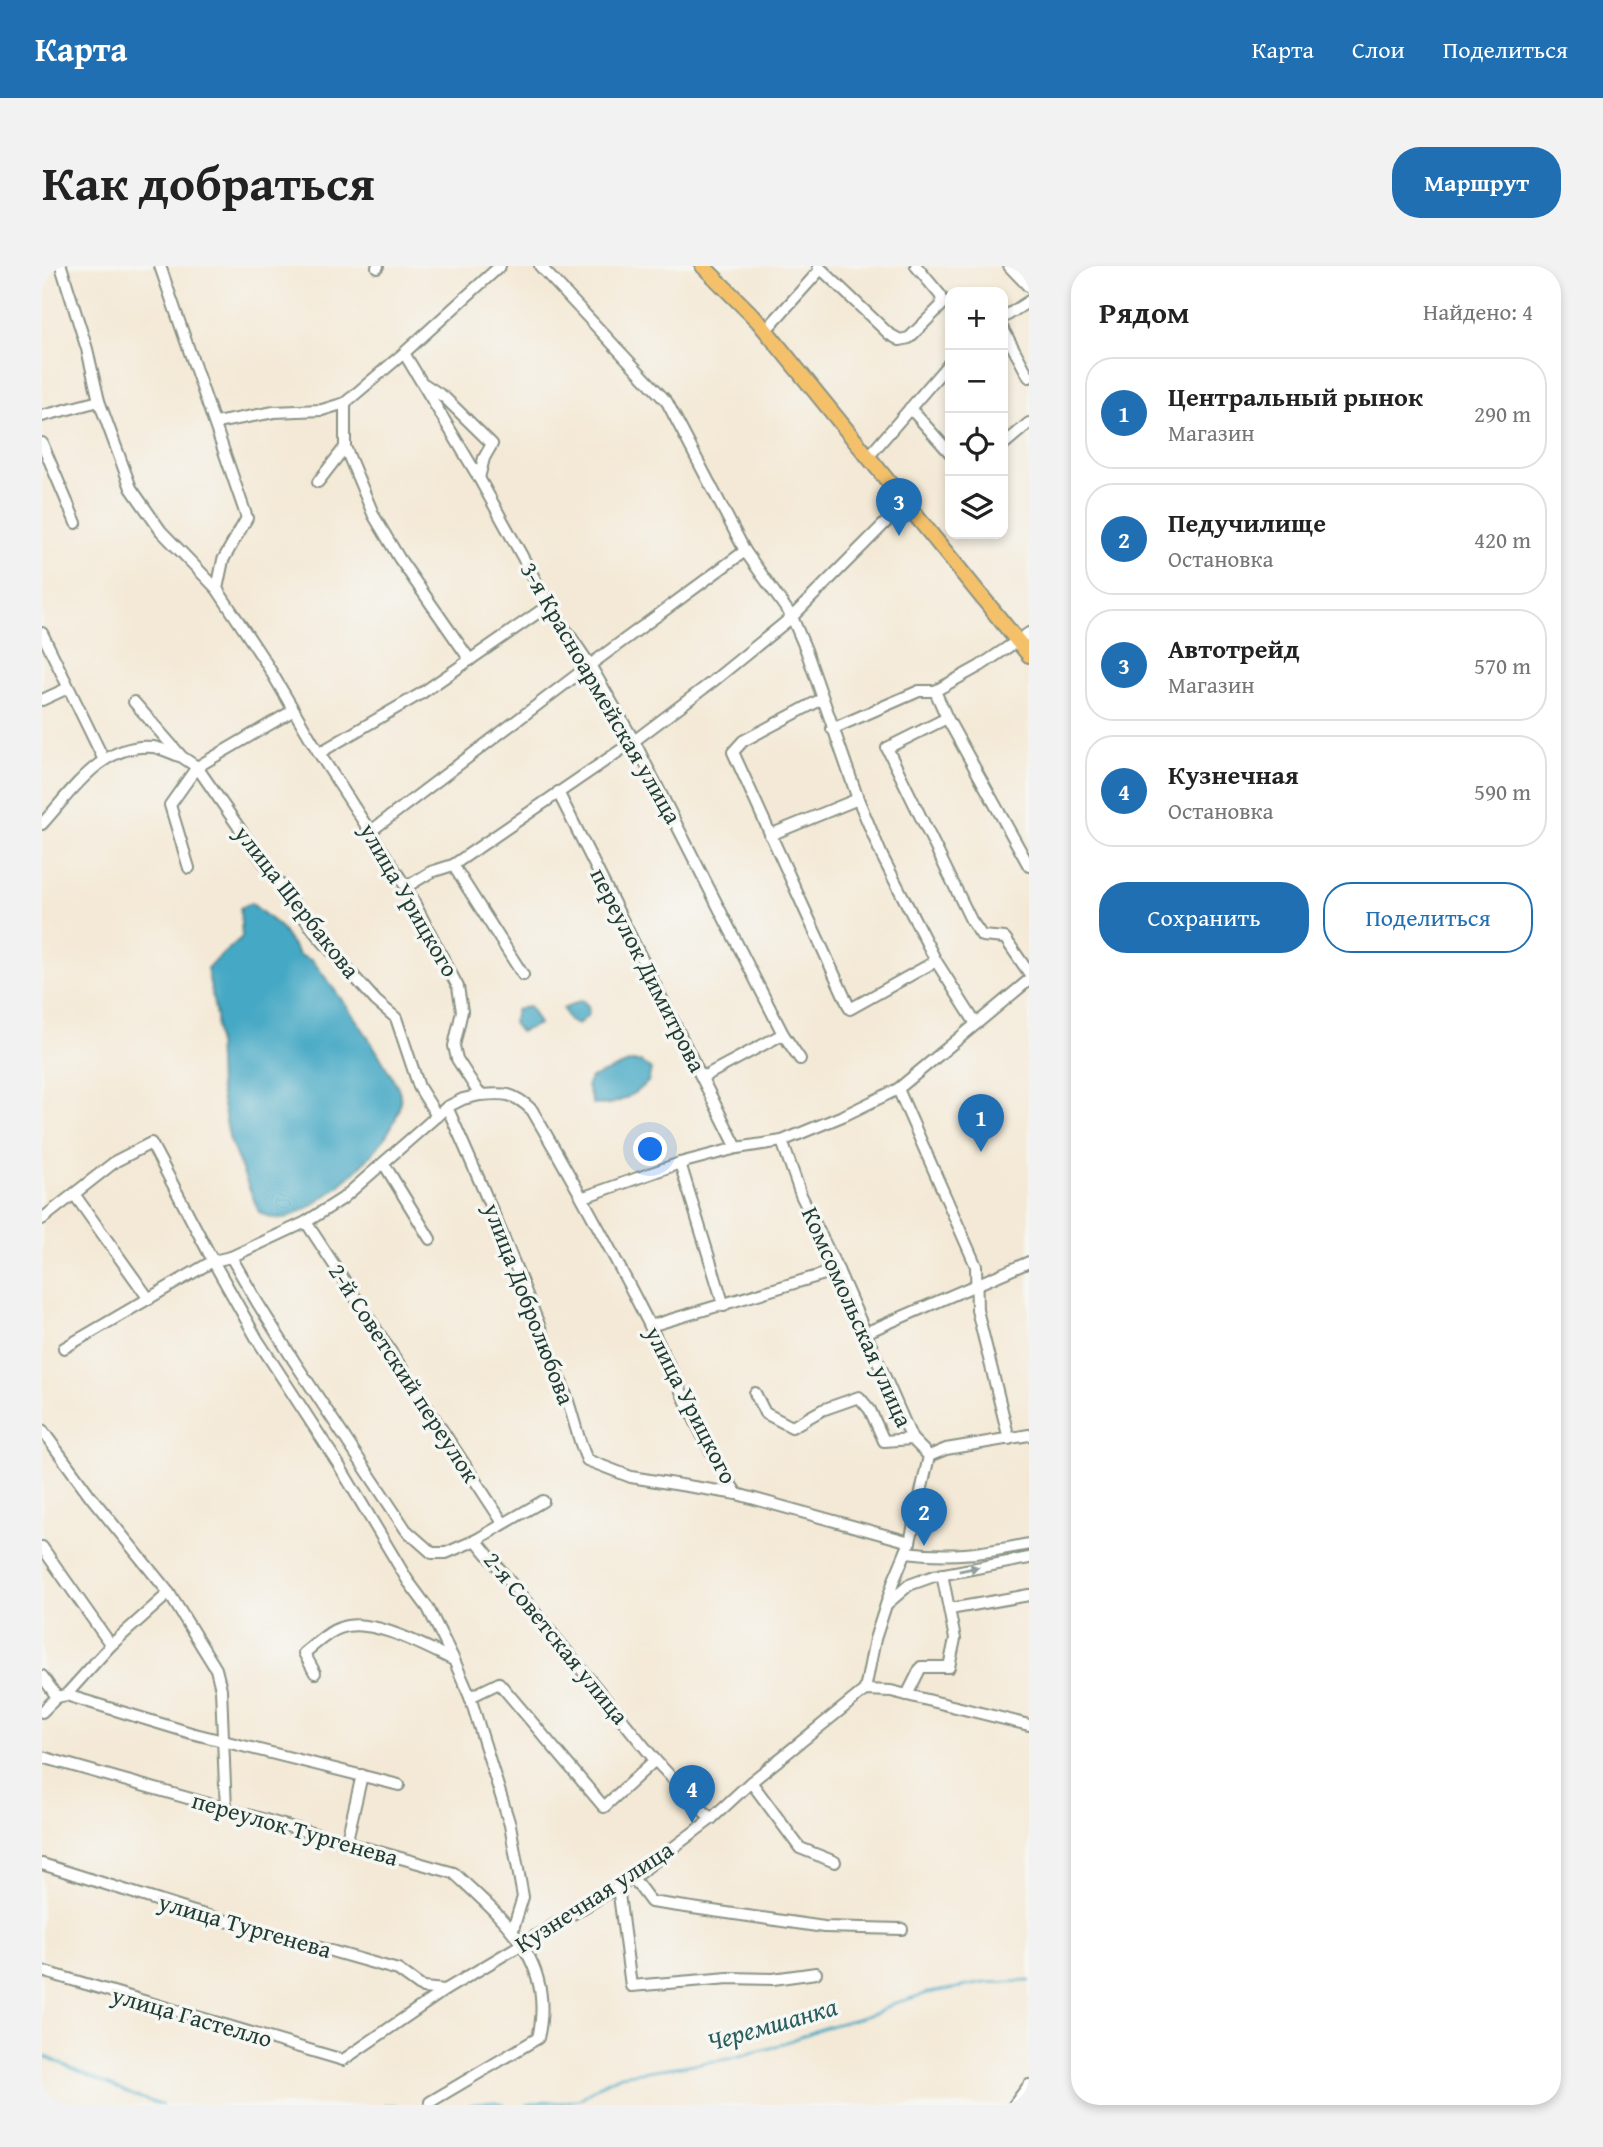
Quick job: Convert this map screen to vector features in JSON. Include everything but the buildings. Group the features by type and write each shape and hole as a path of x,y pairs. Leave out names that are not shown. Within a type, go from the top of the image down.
{"main road":[{"path":"703,266 765,331 1023,638 1029,655"}],"street":[{"name":"улица Урицкого","path":"61,266 87,349 99,401 131,488 161,531 217,589 267,663 319,753 405,887 458,988 461,1011 454,1046 457,1059 480,1095 507,1093 520,1098 532,1110 584,1198 697,1424 737,1494"},
{"path":"160,266 247,517 223,560 217,589"},
{"path":"216,424 274,412 322,410 345,403 500,266"},
{"path":"540,266 667,402 745,551 792,617 881,856 936,961 976,1024"},
{"path":"765,331 819,268 889,334 900,340 909,338 942,305 942,296 916,266"},
{"path":"1009,266 1029,287"},
{"path":"1008,315 1029,301"},
{"path":"1008,338 1029,377"},
{"name":"3-я Красноармейская улица","path":"404,353 479,478 549,605 590,664 634,741 783,1034 800,1059"},
{"path":"869,456 945,368"},
{"path":"419,381 444,397 492,444 484,458 479,478"},
{"path":"43,413 99,401"},
{"path":"345,403 345,447 374,516 399,558 470,660"},
{"path":"910,408 945,447"},
{"path":"1008,441 1029,423"},
{"path":"42,443 76,523"},
{"path":"318,482 345,447"},
{"path":"405,887 431,872 453,864 634,741 792,617 906,502"},
{"path":"371,831 590,664 745,551"},
{"path":"319,753 422,693 549,605"},
{"path":"42,633 103,758"},
{"path":"832,729 919,691 935,691 981,666 1023,638"},
{"path":"42,700 68,688"},
{"path":"935,691 947,718 1029,866"},
{"path":"822,699 743,741 733,752 850,1009 936,961"},
{"name":"улица Щербакова","path":"134,702 181,757 197,767 317,935 376,1001 396,1018 419,1087 437,1116"},
{"path":"189,867 170,805 197,767 294,710"},
{"path":"947,718 887,748 971,920 982,936 1005,938 1029,974"},
{"path":"42,824 103,758 130,748 155,747 181,757"},
{"name":"переулок Димитрова","path":"558,792 737,1148"},
{"path":"770,835 858,799"},
{"path":"453,864 523,975"},
{"path":"584,1198 680,1163 737,1148 782,1141 845,1115 898,1089 1029,980"},
{"path":"703,1077 783,1034"},
{"path":"898,1089 976,1266 977,1310 1009,1438"},
{"path":"64,1348 213,1261 231,1257 306,1222 342,1199 447,1107 480,1095"},
{"name":"улица Добролюбова","path":"447,1107 554,1362 587,1460 631,1477 737,1494"},
{"name":"Комсомольская улица","path":"782,1141 802,1195 912,1439 929,1456"},
{"path":"42,1219 116,1161 151,1143 257,1339 408,1581 428,1608 454,1660 470,1697 510,1825 523,1897 513,1929"},
{"path":"680,1163 723,1306"},
{"path":"384,1164 430,1239"},
{"path":"74,1194 149,1299"},
{"name":"2-й Советский переулок","path":"306,1222 503,1523"},
{"name":"2-я Советская улица","path":"231,1257 288,1352 406,1530 432,1553 446,1553 476,1540 655,1760 711,1819"},
{"path":"865,1333 1029,1262"},
{"path":"650,1326 838,1270"},
{"path":"755,1393 765,1413 792,1427 822,1410 859,1397 870,1410 884,1441 912,1439"},
{"path":"42,1430 91,1497 169,1593 216,1669 221,1689 226,1810"},
{"path":"1029,1436 946,1450 929,1456 908,1547 875,1639 865,1690 891,1691 1029,1725"},
{"path":"737,1494 937,1556 965,1556 1029,1544"},
{"path":"476,1540 543,1501"},
{"path":"387,1544 406,1530"},
{"path":"42,1547 110,1645"},
{"path":"886,1605 909,1585 942,1574 1029,1558"},
{"path":"907,1695 921,1667 949,1667 955,1639 942,1574"},
{"path":"42,1713 62,1696 110,1645 169,1593"},
{"path":"950,1609 1029,1595"},
{"path":"316,1673 304,1653 343,1626 366,1625 413,1641 454,1660"},
{"path":"42,1676 62,1696 399,1785"},
{"path":"470,1697 499,1683 604,1807 655,1760"},
{"name":"Кузнечная улица","path":"343,2060 445,1990 633,1878 711,1819 751,1782 865,1690"},
{"name":"переулок Тургенева","path":"42,1757 454,1873 513,1929 523,1944 538,1981 542,2020 538,2038 430,2102"},
{"path":"346,1844 362,1775"},
{"path":"751,1782 800,1848 835,1862"},
{"name":"улица Тургенева","path":"42,1864 191,1912 398,1970 423,1989 445,1990"},
{"path":"633,1878 651,1902 824,1927 902,1929"},
{"path":"618,1887 631,1986 729,1978 773,1979 816,1973"},
{"name":"улица Гастелло","path":"42,1971 343,2060"},
{"path":"1014,2105 1029,2085"}],"water":[{"path":"251,903 280,927 299,955 313,961 361,1026 399,1090 399,1107 392,1126 360,1166 319,1200 300,1212 281,1219 259,1212 230,1141 219,1086 216,1016 207,968 242,937 240,908"},
{"path":"582,1000 588,1006 589,1014 578,1025 569,1021 563,1009"},
{"path":"529,1006 539,1024 520,1032 513,1023 516,1010"},
{"path":"631,1062 641,1062 651,1070 648,1082 622,1100 593,1104 587,1086 591,1078"}],"waterway":[{"name":"Черемшанка","path":"527,2105 580,2099 621,2075 728,2059 771,2048 928,1993 984,1983 1029,1981"},
{"name":"Черемшанка","path":"42,2055 162,2105"},
{"name":"Черемшанка","path":"469,2105 491,2102 504,2105"},
{"name":"Черемшанка","path":"385,2105 395,2105"}],"place":[{"name":"Автотрейд","path":"899,536"},
{"name":"Центральный рынок","path":"981,1152"},
{"name":"Педучилище","path":"924,1546"},
{"name":"Кузнечная","path":"692,1823"}]}
